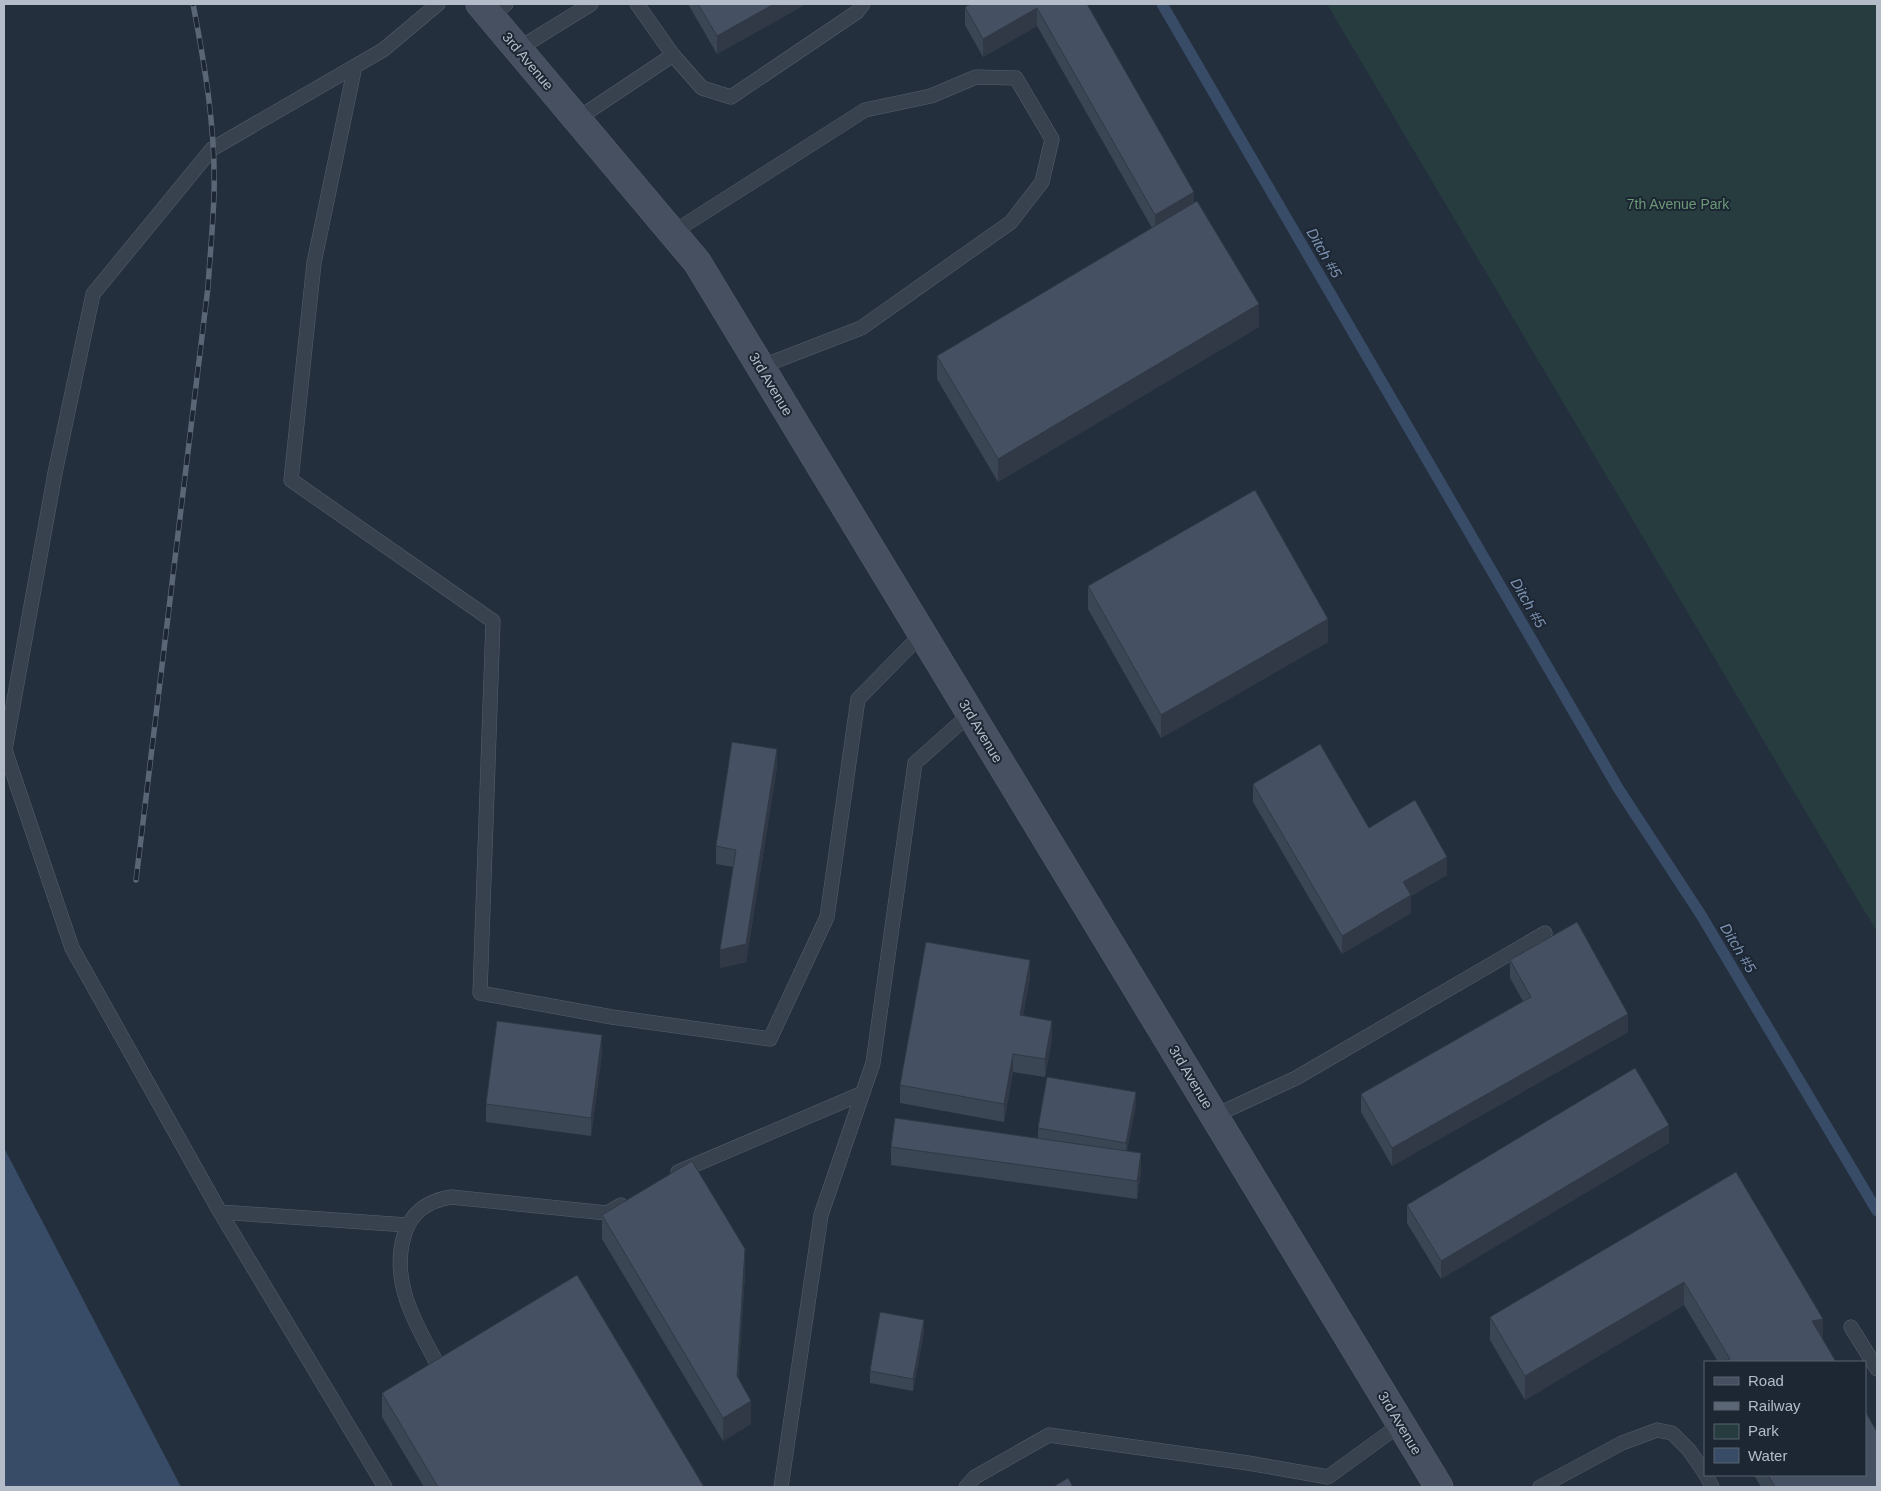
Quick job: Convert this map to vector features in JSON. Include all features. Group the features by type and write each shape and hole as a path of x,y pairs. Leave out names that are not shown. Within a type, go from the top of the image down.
{"main road":[{"name":"3rd Avenue","path":"492,8 518,49 697,262 1439,1487"}],"lane":[{"path":"385,1487 220,1212 72,948 5,750 55,473 93,294 212,149 383,50 438,4"},
{"path":"518,49 592,4"},
{"path":"637,4 673,55 702,88 731,97 857,12 863,4"},
{"path":"577,119 673,55"},
{"path":"355,66 314,263 291,480 493,621 480,993 612,1017 770,1040 827,917 858,699 922,634"},
{"path":"672,232 865,110 931,96 976,77 1016,78 1052,139 1042,182 1012,222 861,328 760,367"},
{"path":"781,1487 820,1215 874,1063 915,763 970,714"},
{"path":"1214,1116 1296,1078 1545,933"},
{"path":"666,1178 684,1168 863,1093"},
{"path":"445,1379 414,1319 401,1284 399,1251 407,1225 418,1212 434,1200 451,1198 607,1214 633,1198"},
{"path":"220,1212 407,1225"},
{"path":"1851,1328 1877,1368"},
{"path":"966,1487 975,1477 1050,1435 1248,1463 1328,1477 1401,1424"},
{"path":"1540,1487 1622,1443 1657,1430 1672,1433 1689,1450 1704,1472"}],"green space":[{"name":"7th Avenue Park","path":"1327,4 1877,4 1877,932"}],"water":[{"path":"4,1148 181,1487 4,1487"}],"building":[{"path":"698,4 774,4 717,36"},
{"path":"971,4 1087,4 1194,192 1155,215 1037,8 983,39 965,7"},
{"path":"1197,201 1259,304 998,459 937,356"},
{"path":"1255,490 1328,619 1161,715 1088,586"},
{"path":"732,742 777,749 746,944 720,950 736,850 716,846"},
{"path":"1320,744 1369,828 1415,800 1447,857 1403,882 1411,895 1342,936 1253,784"},
{"path":"1577,922 1628,1014 1392,1148 1361,1094 1531,997 1510,960"},
{"path":"926,942 1030,960 1020,1015 1052,1021 1045,1059 1013,1054 1004,1104 900,1085"},
{"path":"497,1021 602,1035 591,1118 486,1104"},
{"path":"1635,1068 1669,1125 1441,1261 1407,1205"},
{"path":"1047,1077 1136,1092 1126,1143 1038,1128"},
{"path":"895,1118 1141,1153 1137,1181 891,1147"},
{"path":"692,1161 745,1249 737,1376 751,1401 723,1418 602,1215"},
{"path":"1736,1172 1823,1319 1812,1321 1835,1361 1727,1361 1730,1359 1684,1282 1525,1376 1490,1317"},
{"path":"577,1275 704,1487 438,1487 382,1393"},
{"path":"880,1312 924,1320 913,1379 870,1371"},
{"path":"1866,1413 1877,1432 1877,1487 1775,1487 1769,1476 1866,1476"},
{"path":"1068,1478 1073,1487 1053,1487"}],"waterway":[{"name":"Ditch #5","path":"1162,4 1618,788 1701,915 1877,1211"}],"railway":[{"path":"136,880 208,287 212,229 214,171 211,123 193,4"}]}
